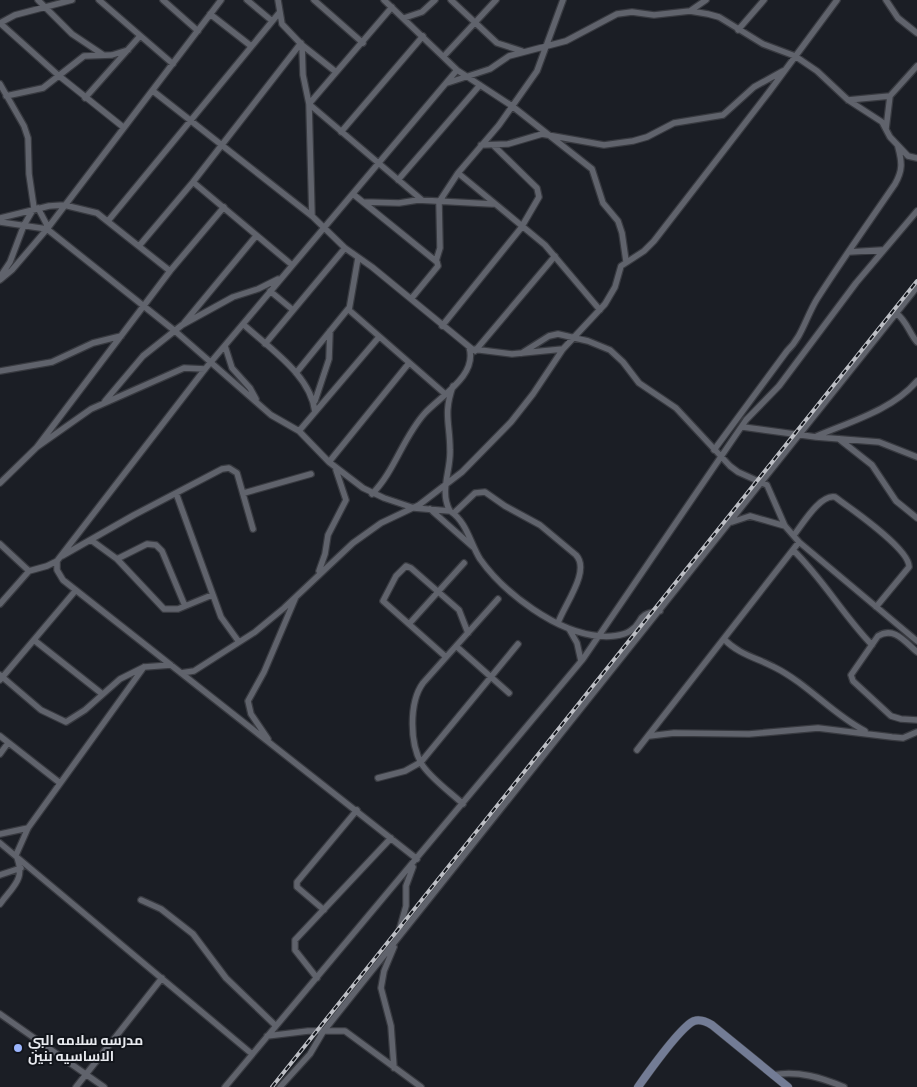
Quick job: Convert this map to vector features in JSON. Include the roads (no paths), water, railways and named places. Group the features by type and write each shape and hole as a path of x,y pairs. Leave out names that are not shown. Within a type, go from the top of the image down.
{"main road":[{"path":"638,1087 679,1034 691,1023 698,1020 712,1025 788,1087"}],"street":[{"path":"38,0 72,34 102,54"},
{"path":"72,0 15,15 0,23 85,98 123,127"},
{"path":"99,0 173,64"},
{"path":"163,0 198,31"},
{"path":"0,278 12,270 47,228 221,0"},
{"path":"247,0 271,20"},
{"path":"278,0 282,24 302,44 336,72"},
{"path":"314,0 363,43"},
{"path":"384,0 457,70 512,106 594,172 603,203 618,221 622,233 626,261"},
{"path":"404,18 422,12 435,0"},
{"path":"451,0 496,43 524,52"},
{"path":"444,56 496,0"},
{"path":"436,260 440,248 439,202 458,173 499,125 537,70 562,0"},
{"path":"738,30 764,0"},
{"path":"181,673 194,671 269,621 318,575 376,526 414,508 445,486 511,422 533,394 562,349 600,310 613,291 621,266 626,261 640,254 654,241 836,0"},
{"path":"886,0 898,18 917,33"},
{"path":"690,11 703,1"},
{"path":"309,104 392,7"},
{"path":"447,82 490,69 502,59 580,35 617,14 632,12 669,15 690,11 719,17 738,30 795,56 816,71 848,100 875,117 898,147 908,156 917,158"},
{"path":"108,221 271,20 279,13"},
{"path":"210,14 251,46"},
{"path":"85,98 140,36"},
{"path":"341,132 423,36"},
{"path":"302,44 302,75 309,104 312,216"},
{"path":"139,246 194,182 302,44"},
{"path":"6,96 43,88 84,56 112,55 128,50"},
{"path":"886,129 890,96 917,66"},
{"path":"416,861 356,810 76,590 60,576 57,560 205,369 457,70"},
{"path":"481,145 493,146 517,142 535,135 548,135 604,145 640,139 674,123 723,115 754,87 785,70"},
{"path":"0,84 24,126 28,138 28,174 36,208 47,228 175,331 271,415 299,431 332,464 372,494 414,508 429,508 452,512 475,493 485,492 505,506 540,525 579,558 581,573 558,623"},
{"path":"398,180 480,85"},
{"path":"153,91 312,216 345,248 472,349 522,354 562,349"},
{"path":"848,100 890,96"},
{"path":"309,104 422,200"},
{"path":"442,326 521,228 536,204 540,192 493,146"},
{"path":"714,450 798,340 808,314 900,174 902,163 898,147"},
{"path":"458,173 555,256 600,310"},
{"path":"194,182 292,265"},
{"path":"353,194 436,260 438,266 411,299"},
{"path":"362,202 383,204 422,200 492,204"},
{"path":"0,218 36,208 64,205 97,213 170,271"},
{"path":"0,484 37,447 170,271 224,207"},
{"path":"0,278 10,262 24,225 36,208"},
{"path":"225,1087 582,661 750,416 779,386 882,250 917,211"},
{"path":"0,222 47,228"},
{"path":"103,403 143,356 182,325 256,236"},
{"path":"265,344 345,248"},
{"path":"849,252 882,250"},
{"path":"372,494 384,478 411,430 470,366 472,349 555,256"},
{"path":"296,373 348,309 358,258"},
{"path":"182,325 233,297 258,289 282,277"},
{"path":"280,1087 310,1054 323,1032 917,287"},
{"path":"270,291 293,310"},
{"path":"348,309 444,393"},
{"path":"896,313 905,321 910,335 917,342"},
{"path":"243,324 296,373 312,394 315,412"},
{"path":"314,403 329,359 330,332"},
{"path":"522,354 554,334 573,337 598,345 614,353 633,377 676,408 714,450 738,472 762,482 768,488 785,526 798,542 917,641"},
{"path":"0,371 52,362 93,343 121,336"},
{"path":"299,431 379,337"},
{"path":"225,346 232,368 250,388 257,401"},
{"path":"332,464 410,363"},
{"path":"37,447 103,403 184,368 205,369"},
{"path":"816,437 892,403 907,392 917,381"},
{"path":"453,386 447,408 450,450 445,497 452,512 461,521 474,546 493,574 515,595 558,623 569,629 600,636 630,631 642,616 660,611"},
{"path":"743,427 816,437 879,442 917,457"},
{"path":"839,439 872,465 896,501 917,518"},
{"path":"318,575 325,554 328,534 346,500 341,480 332,464"},
{"path":"0,604 29,571 47,566 210,474 229,468 237,473 253,529"},
{"path":"244,493 311,474"},
{"path":"176,493 221,618 240,642"},
{"path":"794,535 820,503 830,496 835,496 893,543 907,558 909,567 876,606"},
{"path":"429,508 474,546"},
{"path":"731,522 750,516 785,526"},
{"path":"91,540 117,559 160,606 171,610 212,595"},
{"path":"637,750 798,542"},
{"path":"0,544 29,571"},
{"path":"117,559 147,544 156,545 162,551 185,606"},
{"path":"792,550 824,584 851,623 872,645"},
{"path":"409,624 464,563"},
{"path":"446,657 383,600 396,576 406,566 439,590 459,610 468,633"},
{"path":"76,590 1,677 42,710 66,722 85,710 120,679 144,667 171,665"},
{"path":"272,745 252,714 248,704 296,596"},
{"path":"463,804 427,771 421,762 413,723 415,698 423,683 498,599"},
{"path":"569,629 577,643 582,661"},
{"path":"917,652 890,632 878,636 852,672 852,678 891,716 901,720 917,720"},
{"path":"724,639 737,651 792,677 841,717 869,734"},
{"path":"34,640 102,693"},
{"path":"378,778 405,771 421,762 518,644"},
{"path":"456,646 509,693"},
{"path":"0,904 20,876 21,868 16,855 28,828 144,667"},
{"path":"649,736 749,734 818,728 903,738 917,732"},
{"path":"0,736 60,783"},
{"path":"0,754 8,743"},
{"path":"324,910 297,887 296,882 356,810"},
{"path":"0,834 28,828"},
{"path":"317,978 295,950 294,944 297,937 390,838"},
{"path":"0,843 252,1054"},
{"path":"394,1068 391,1026 381,982 406,906 406,886 416,861"},
{"path":"0,875 21,868"},
{"path":"141,900 161,909 193,934 226,978 276,1026"},
{"path":"76,1087 162,978"},
{"path":"0,1014 104,1087"},
{"path":"267,1036 300,1032 339,1031 352,1035 421,1087"},
{"path":"773,1075 787,1072 803,1074 844,1087"}],"railway":[{"path":"272,1087 917,281"}],"place":[{"name":"مدرسه سلامه البي الاساسيه بنين","path":"18,1048"}]}
